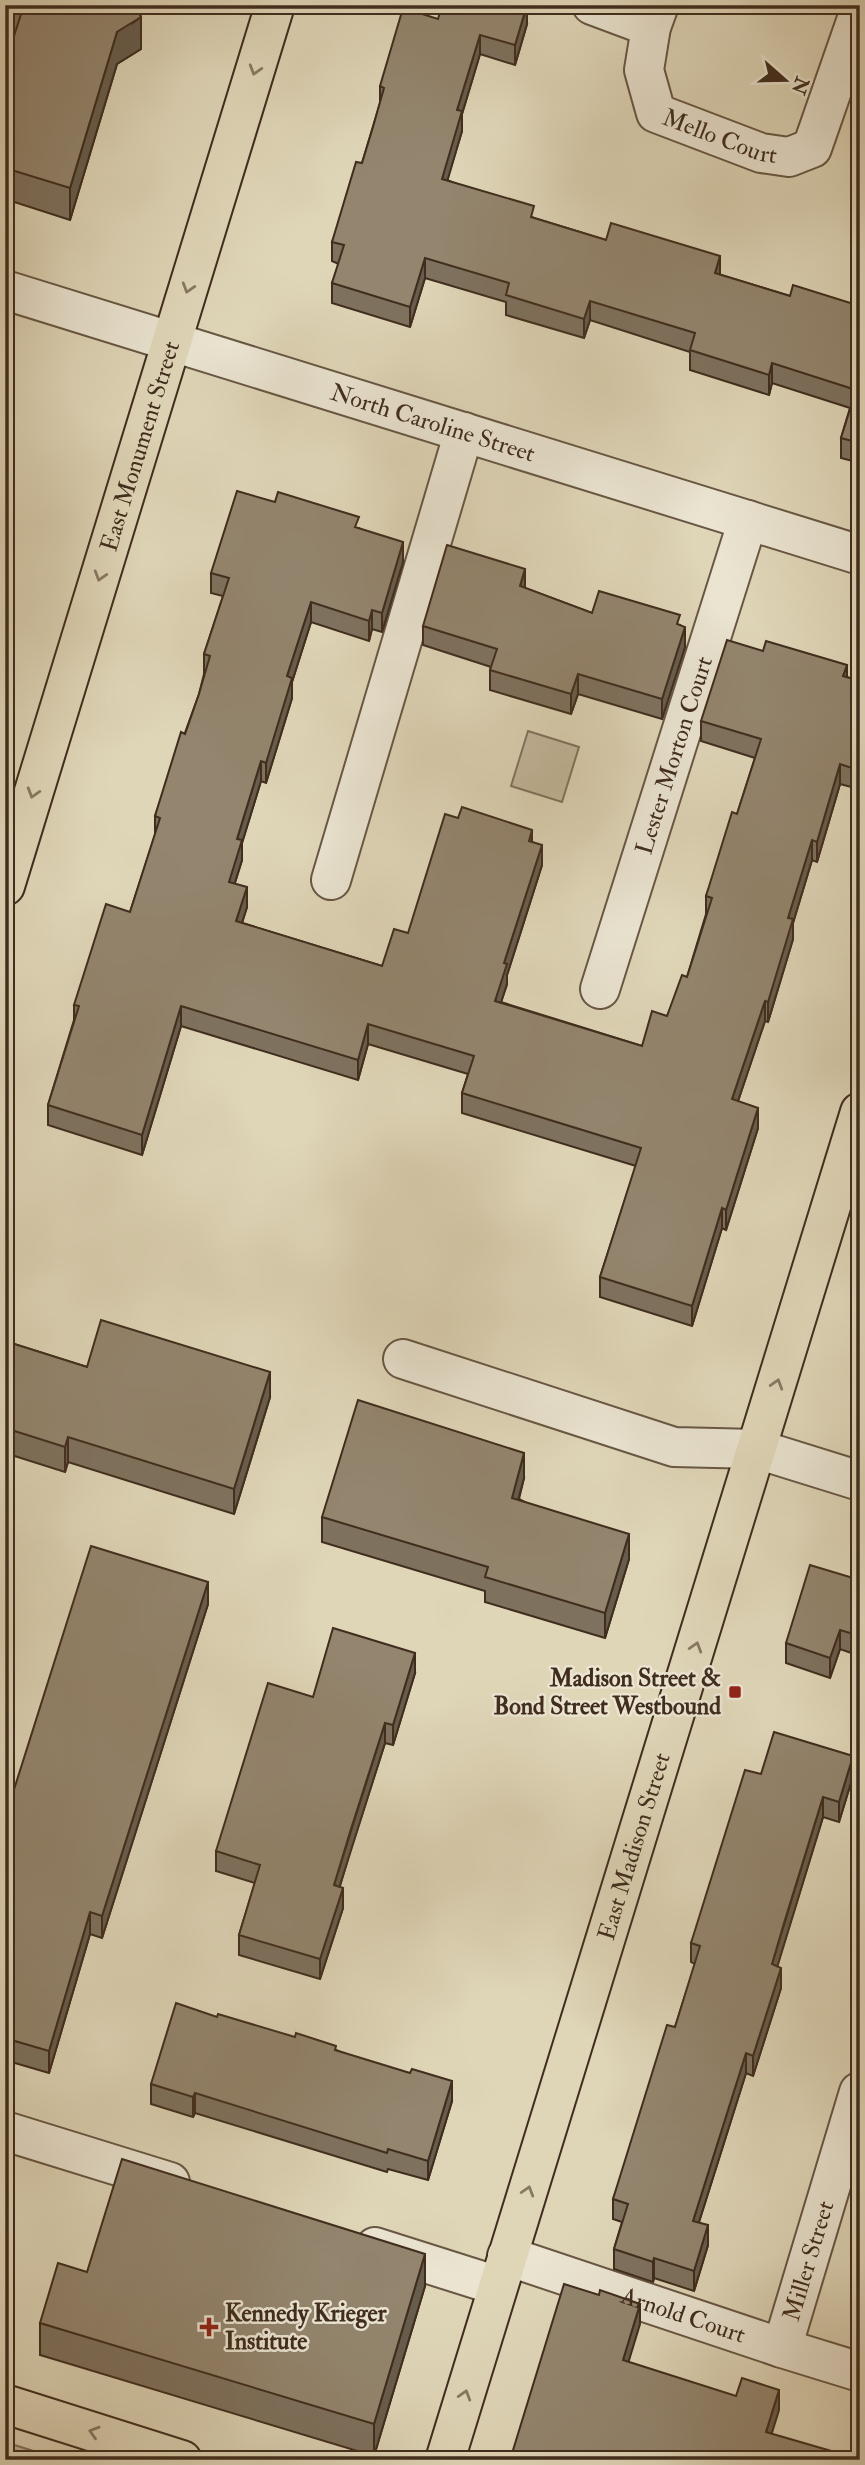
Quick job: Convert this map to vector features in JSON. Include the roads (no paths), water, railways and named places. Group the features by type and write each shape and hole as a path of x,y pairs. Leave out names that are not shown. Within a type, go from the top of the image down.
{"main road":[{"name":"East Monument Street","path":"5,886 275,5"},
{"name":"East Madison Street","path":"445,2460 860,1112"},
{"path":"5,2404 182,2460"}],"street":[{"name":"Mello Court","path":"592,5 655,16 644,70 656,113 761,153 789,157 812,148 860,10"},
{"name":"North Caroline Street","path":"5,290 860,555"},
{"path":"331,880 464,432"},
{"name":"Lester Morton Court","path":"600,989 748,520"},
{"path":"403,1359 674,1447 757,1449 860,1481"},
{"name":"Miller Street","path":"782,2348 859,2092"},
{"path":"5,2131 209,2194"},
{"name":"Arnold Court","path":"338,2235 503,2271 860,2372"}],"place":[{"name":"Madison Street & Bond Street Westbound","path":"735,1692"},
{"name":"Kennedy Krieger Institute","path":"209,2327"}]}
